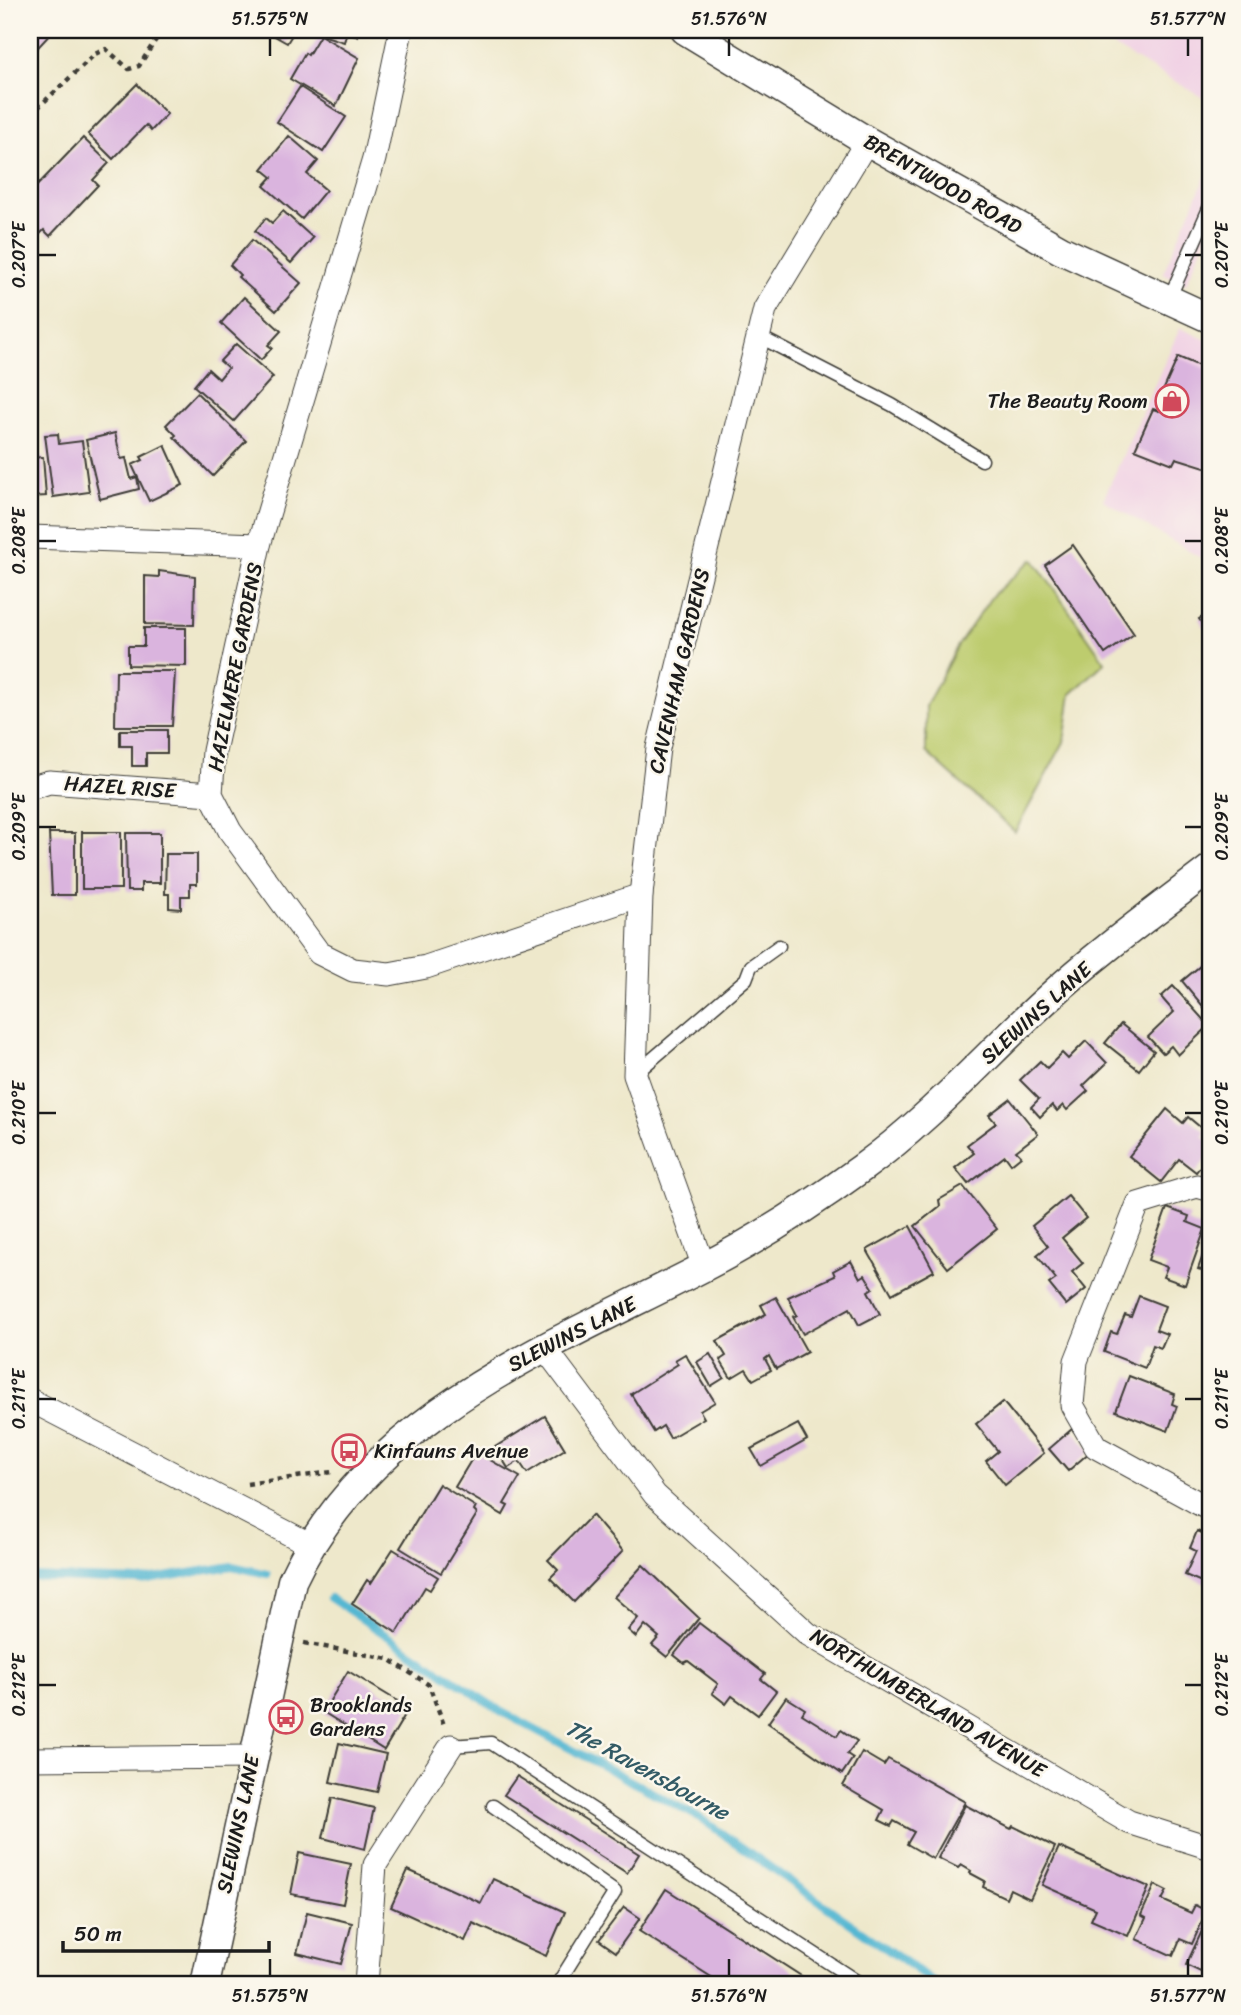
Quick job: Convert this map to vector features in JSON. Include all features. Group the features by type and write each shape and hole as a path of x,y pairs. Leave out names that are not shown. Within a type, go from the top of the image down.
{"street":[{"name":"HAZELMERE GARDENS","path":"401,30 374,159 259,545 214,751 211,794 230,831 319,953 353,970 389,974 426,967 641,895"},
{"name":"BRENTWOOD ROAD","path":"685,30 867,141 1061,250 1211,318"},
{"name":"CAVENHAM GARDENS","path":"704,1267 635,1074 641,895 658,748 765,309 867,141"},
{"path":"30,537 259,545"},
{"name":"HAZEL RISE","path":"30,788 49,782 211,794"},
{"name":"SLEWINS LANE","path":"205,1985 277,1639 292,1581 311,1545 364,1478 436,1414 503,1369 704,1267 785,1220 864,1167 904,1134 1048,999 1211,868"},
{"path":"1211,1190 1197,1186 1138,1205 1076,1361 1072,1405 1096,1447 1211,1510"},
{"name":"NORTHUMBERLAND AVENUE","path":"544,1347 654,1495 808,1634 1129,1822 1211,1848"},
{"path":"30,1400 311,1545"},
{"path":"366,1985 375,1865 451,1745"},
{"path":"30,1759 252,1757"}],"lane":[{"path":"1169,299 1211,204"},
{"path":"758,336 892,405 982,460"},
{"path":"635,1074 746,979 751,966 779,946"},
{"path":"451,1745 491,1743 858,1982 855,1985"},
{"path":"493,1806 615,1892 557,1985"}],"path":[{"path":"30,115 95,54 106,49 129,69 139,66 162,30"},
{"path":"231,1504 248,1484 349,1469 364,1478"},
{"path":"277,1639 389,1659 429,1685 451,1745"}],"shaded area":[{"path":"1084,30 1211,30 1211,102"},
{"path":"1211,164 1211,226 1186,284 1163,273"},
{"path":"1180,328 1211,342 1211,564 1103,500"}],"green space":[{"path":"1033,559 1105,662 1071,694 1064,742 1015,832 926,752 926,706 957,647 992,596"}],"building":[{"path":"30,30 54,30 30,56"},
{"path":"264,30 295,30 287,43"},
{"path":"317,30 360,30 358,36 347,32 344,42 316,33"},
{"path":"320,35 359,58 336,106 290,79 305,53 308,55"},
{"path":"137,84 167,114 151,131 146,125 113,159 88,134"},
{"path":"300,87 346,117 323,152 277,122"},
{"path":"289,136 318,161 307,174 326,190 302,219 264,186 272,177 262,169"},
{"path":"83,138 109,163 93,180 98,185 50,236 44,230 30,244 30,193"},
{"path":"283,211 313,238 291,263 255,231 266,218 272,223"},
{"path":"252,240 301,283 276,311 238,277 240,275 230,265"},
{"path":"244,297 281,331 268,345 272,348 261,360 221,323"},
{"path":"236,344 273,377 234,421 194,386 208,369 219,379 228,368 220,361"},
{"path":"1178,357 1211,371 1211,469 1176,458 1173,464 1135,449 1153,409 1159,411 1167,393 1163,391"},
{"path":"197,393 246,441 213,476 174,437 176,435 166,425"},
{"path":"115,433 121,459 126,458 131,479 137,477 139,489 100,499 86,440"},
{"path":"58,434 59,444 82,441 89,492 53,497 45,435"},
{"path":"165,445 183,485 149,501 132,465 143,460 141,457"},
{"path":"43,457 46,496 30,497 30,458"},
{"path":"1073,545 1134,634 1105,654 1045,565"},
{"path":"159,571 195,576 194,625 145,624 145,576 159,577"},
{"path":"1211,611 1211,636 1199,619"},
{"path":"144,628 186,628 186,666 128,665 128,646 144,646"},
{"path":"116,671 175,671 172,726 115,726"},
{"path":"120,730 167,730 167,753 146,753 146,766 132,766 132,746 120,746"},
{"path":"82,832 121,832 121,889 82,889"},
{"path":"49,833 75,833 75,895 52,895"},
{"path":"126,833 160,833 160,883 141,883 141,891 127,891"},
{"path":"166,854 197,854 197,884 190,884 190,896 181,896 181,909 169,908 169,894 165,894"},
{"path":"1211,957 1211,1007 1207,1011 1182,981"},
{"path":"1173,986 1209,1026 1178,1055 1171,1046 1163,1053 1148,1037 1174,1012 1161,997"},
{"path":"1121,1024 1154,1051 1139,1070 1105,1043"},
{"path":"1086,1041 1107,1063 1083,1086 1088,1091 1067,1110 1063,1105 1057,1111 1052,1105 1040,1117 1031,1107 1039,1099 1020,1080 1040,1061 1047,1068 1062,1053 1068,1059"},
{"path":"1010,1099 1038,1134 1016,1151 1021,1156 1011,1164 1005,1156 968,1184 955,1168 974,1153 967,1145 996,1123 989,1115"},
{"path":"1167,1109 1183,1123 1188,1117 1206,1132 1203,1136 1211,1143 1211,1153 1196,1172 1179,1159 1161,1182 1129,1156"},
{"path":"963,1186 997,1229 948,1268 915,1226 940,1206 939,1200"},
{"path":"1068,1196 1086,1218 1062,1238 1083,1263 1072,1272 1086,1289 1066,1305 1049,1284 1056,1279 1037,1255 1048,1246 1032,1226"},
{"path":"1167,1208 1189,1216 1187,1222 1205,1229 1185,1285 1163,1277 1167,1267 1148,1260"},
{"path":"910,1226 934,1271 892,1294 867,1250"},
{"path":"1211,1233 1211,1273 1198,1269"},
{"path":"851,1261 860,1278 865,1275 873,1288 868,1291 880,1314 859,1325 850,1308 803,1334 793,1317 797,1315 788,1297 835,1276 833,1271"},
{"path":"1139,1296 1165,1306 1156,1330 1167,1334 1161,1348 1153,1345 1145,1368 1104,1352 1111,1332 1117,1334 1125,1315 1131,1317"},
{"path":"776,1297 807,1352 776,1369 769,1356 765,1359 771,1370 753,1380 746,1369 731,1378 720,1360 726,1356 717,1341 766,1314 761,1305"},
{"path":"685,1354 715,1402 700,1411 704,1418 670,1438 663,1426 654,1432 631,1394 678,1364 675,1360"},
{"path":"710,1354 724,1378 711,1386 697,1362"},
{"path":"1129,1376 1175,1394 1172,1404 1177,1406 1168,1431 1116,1411"},
{"path":"1003,1402 1044,1453 1005,1485 986,1461 998,1451 976,1424"},
{"path":"545,1416 565,1449 527,1473 519,1461 508,1468 495,1447"},
{"path":"798,1424 807,1440 761,1466 751,1449"},
{"path":"1072,1429 1091,1451 1068,1471 1049,1449"},
{"path":"476,1452 520,1477 504,1504 508,1506 503,1515 455,1487"},
{"path":"439,1484 476,1507 474,1511 477,1514 441,1573 400,1548"},
{"path":"592,1515 623,1551 574,1602 550,1578 558,1570 548,1560"},
{"path":"1197,1531 1211,1537 1211,1586 1185,1575 1196,1551 1190,1548"},
{"path":"393,1549 438,1577 430,1590 425,1587 397,1633 352,1604 367,1580 371,1583"},
{"path":"643,1565 699,1618 667,1657 652,1645 659,1637 645,1625 636,1637 628,1630 638,1618 614,1597"},
{"path":"699,1623 765,1674 761,1679 776,1691 758,1715 732,1696 726,1704 712,1693 718,1684 688,1661 684,1663 674,1655"},
{"path":"348,1671 409,1708 384,1750 323,1712"},
{"path":"786,1697 805,1709 802,1714 837,1736 841,1730 857,1741 847,1754 853,1758 842,1774 768,1723"},
{"path":"339,1743 386,1754 377,1792 330,1782"},
{"path":"862,1752 884,1765 888,1759 965,1802 933,1859 907,1844 914,1832 894,1821 891,1826 879,1820 884,1810 843,1786"},
{"path":"517,1776 639,1854 627,1873 504,1795"},
{"path":"332,1798 374,1808 365,1849 323,1838"},
{"path":"965,1805 1011,1829 1013,1826 1055,1847 1030,1899 1010,1889 1006,1898 983,1887 985,1881 961,1865 958,1868 938,1858"},
{"path":"1059,1847 1149,1887 1128,1936 1091,1920 1096,1909 1042,1885"},
{"path":"299,1853 351,1864 343,1904 291,1894"},
{"path":"408,1870 481,1903 493,1879 565,1912 546,1956 473,1923 465,1941 391,1907"},
{"path":"1155,1885 1167,1891 1162,1900 1191,1913 1195,1905 1207,1911 1192,1944 1180,1939 1173,1956 1136,1939 1146,1918 1141,1915"},
{"path":"666,1889 809,1981 806,1985 724,1985 639,1931"},
{"path":"624,1907 640,1918 616,1952 599,1940"},
{"path":"307,1912 352,1923 341,1964 297,1953"},
{"path":"1211,1912 1211,1977 1186,1965"}],"waterway":[{"name":"The Ravensbourne","path":"30,1577 141,1581 232,1566 267,1574"},
{"name":"The Ravensbourne","path":"330,1598 502,1712 700,1818 938,1985"}],"place":[{"name":"The Beauty Room","path":"1172,401"},
{"name":"Kinfauns Avenue","path":"349,1451"},
{"name":"Brooklands Gardens","path":"286,1717"}]}
